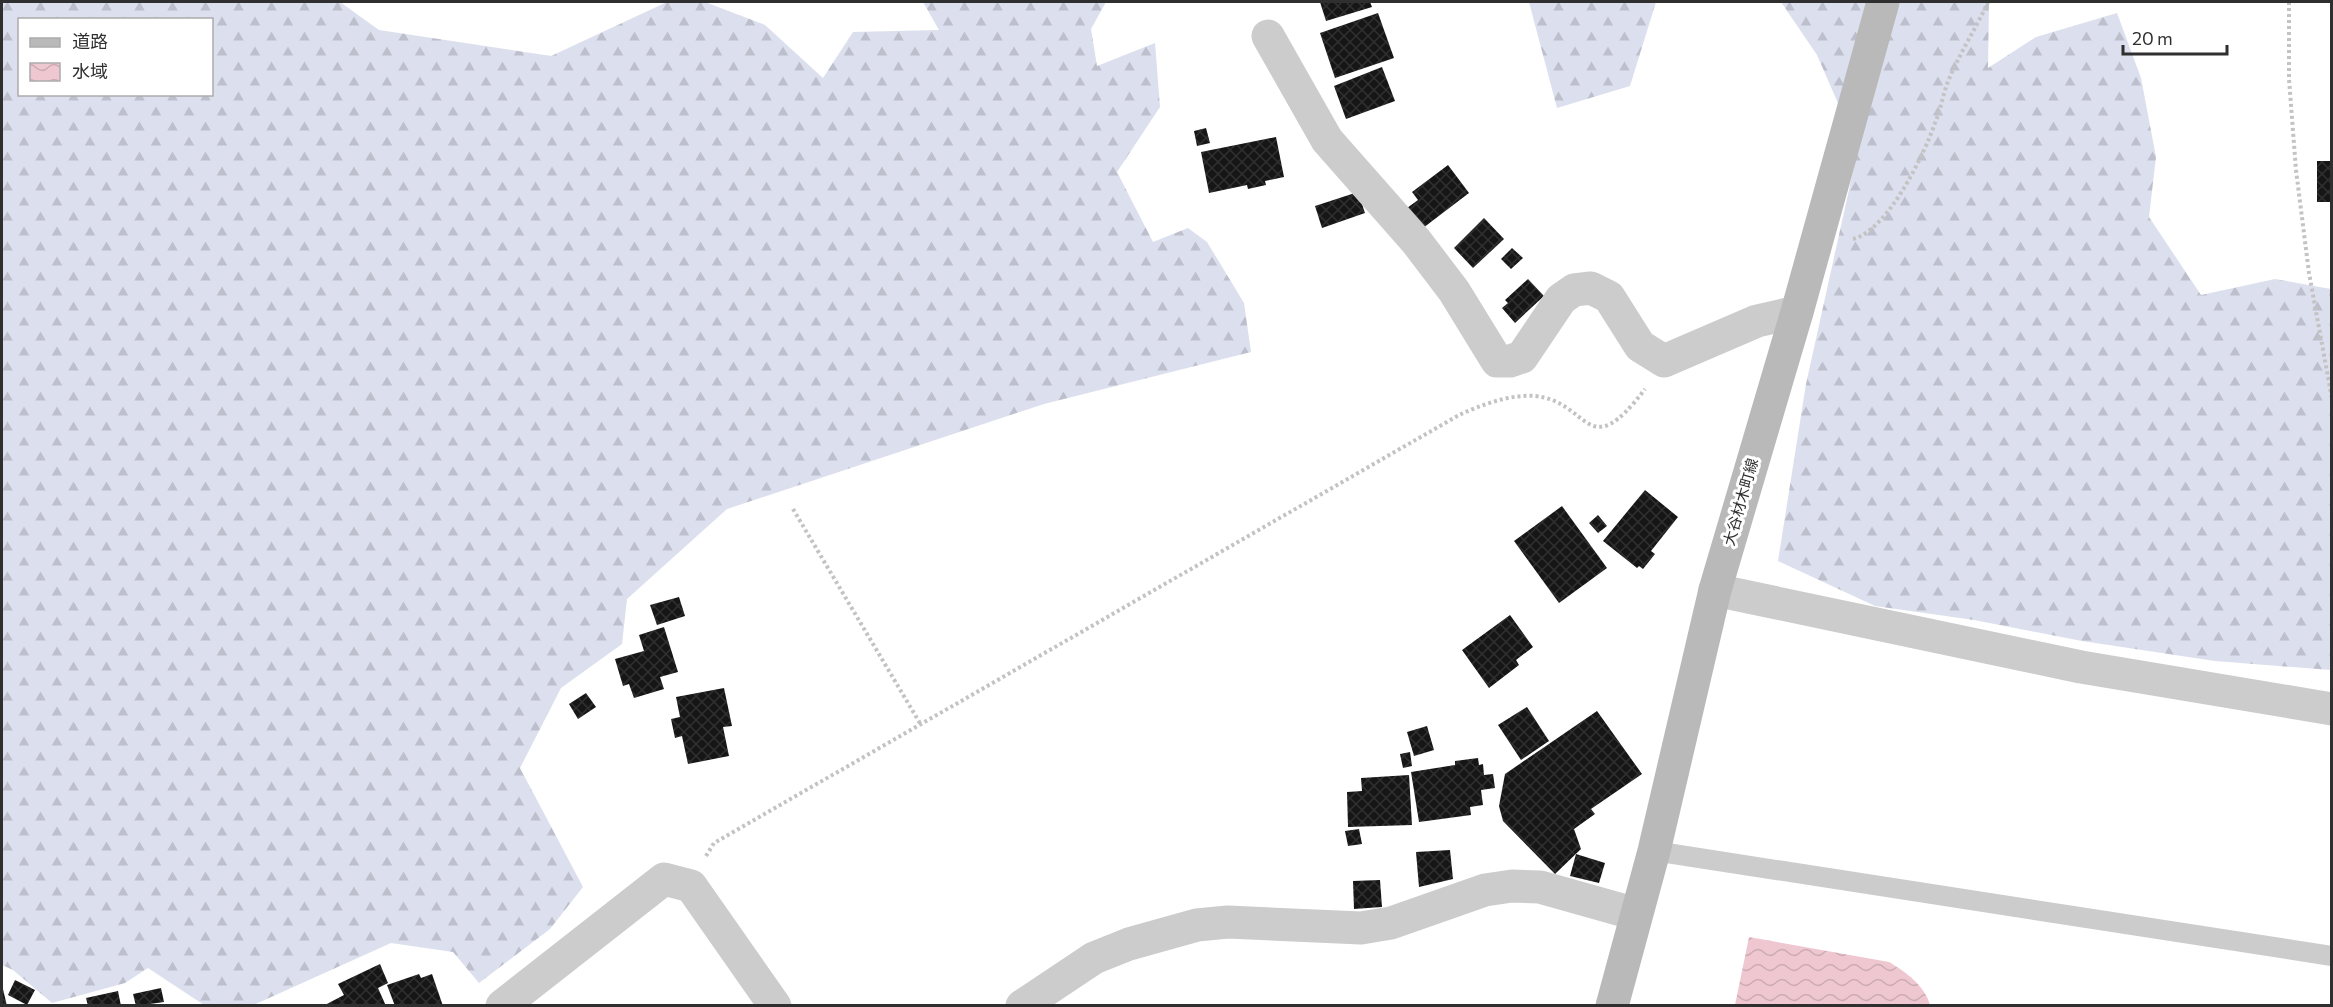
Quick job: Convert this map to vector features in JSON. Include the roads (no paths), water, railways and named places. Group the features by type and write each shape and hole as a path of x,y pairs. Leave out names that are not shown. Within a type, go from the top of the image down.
{"main road":[{"name":"大谷材木町線","path":"1612,1005 1654,851 1715,590 1815,250 1883,2"}],"street":[{"path":"1268,36 1327,140 1416,241 1454,291 1497,361 1510,361 1522,357 1561,299 1574,290 1591,288 1609,297 1640,346 1664,361 1757,321 1797,312"},
{"path":"1715,590 2081,667 2331,709"},
{"path":"502,1005 664,879 691,886 775,1005"},
{"path":"1022,1005 1094,958 1129,944 1197,925 1228,922 1361,928 1390,924 1485,890 1512,886 1540,887 1636,914"}],"lane":[{"path":"1654,851 2331,956"}],"water":[{"path":"1749,937 1889,962 1908,975 1924,991 1930,1005 1735,1005"}]}
